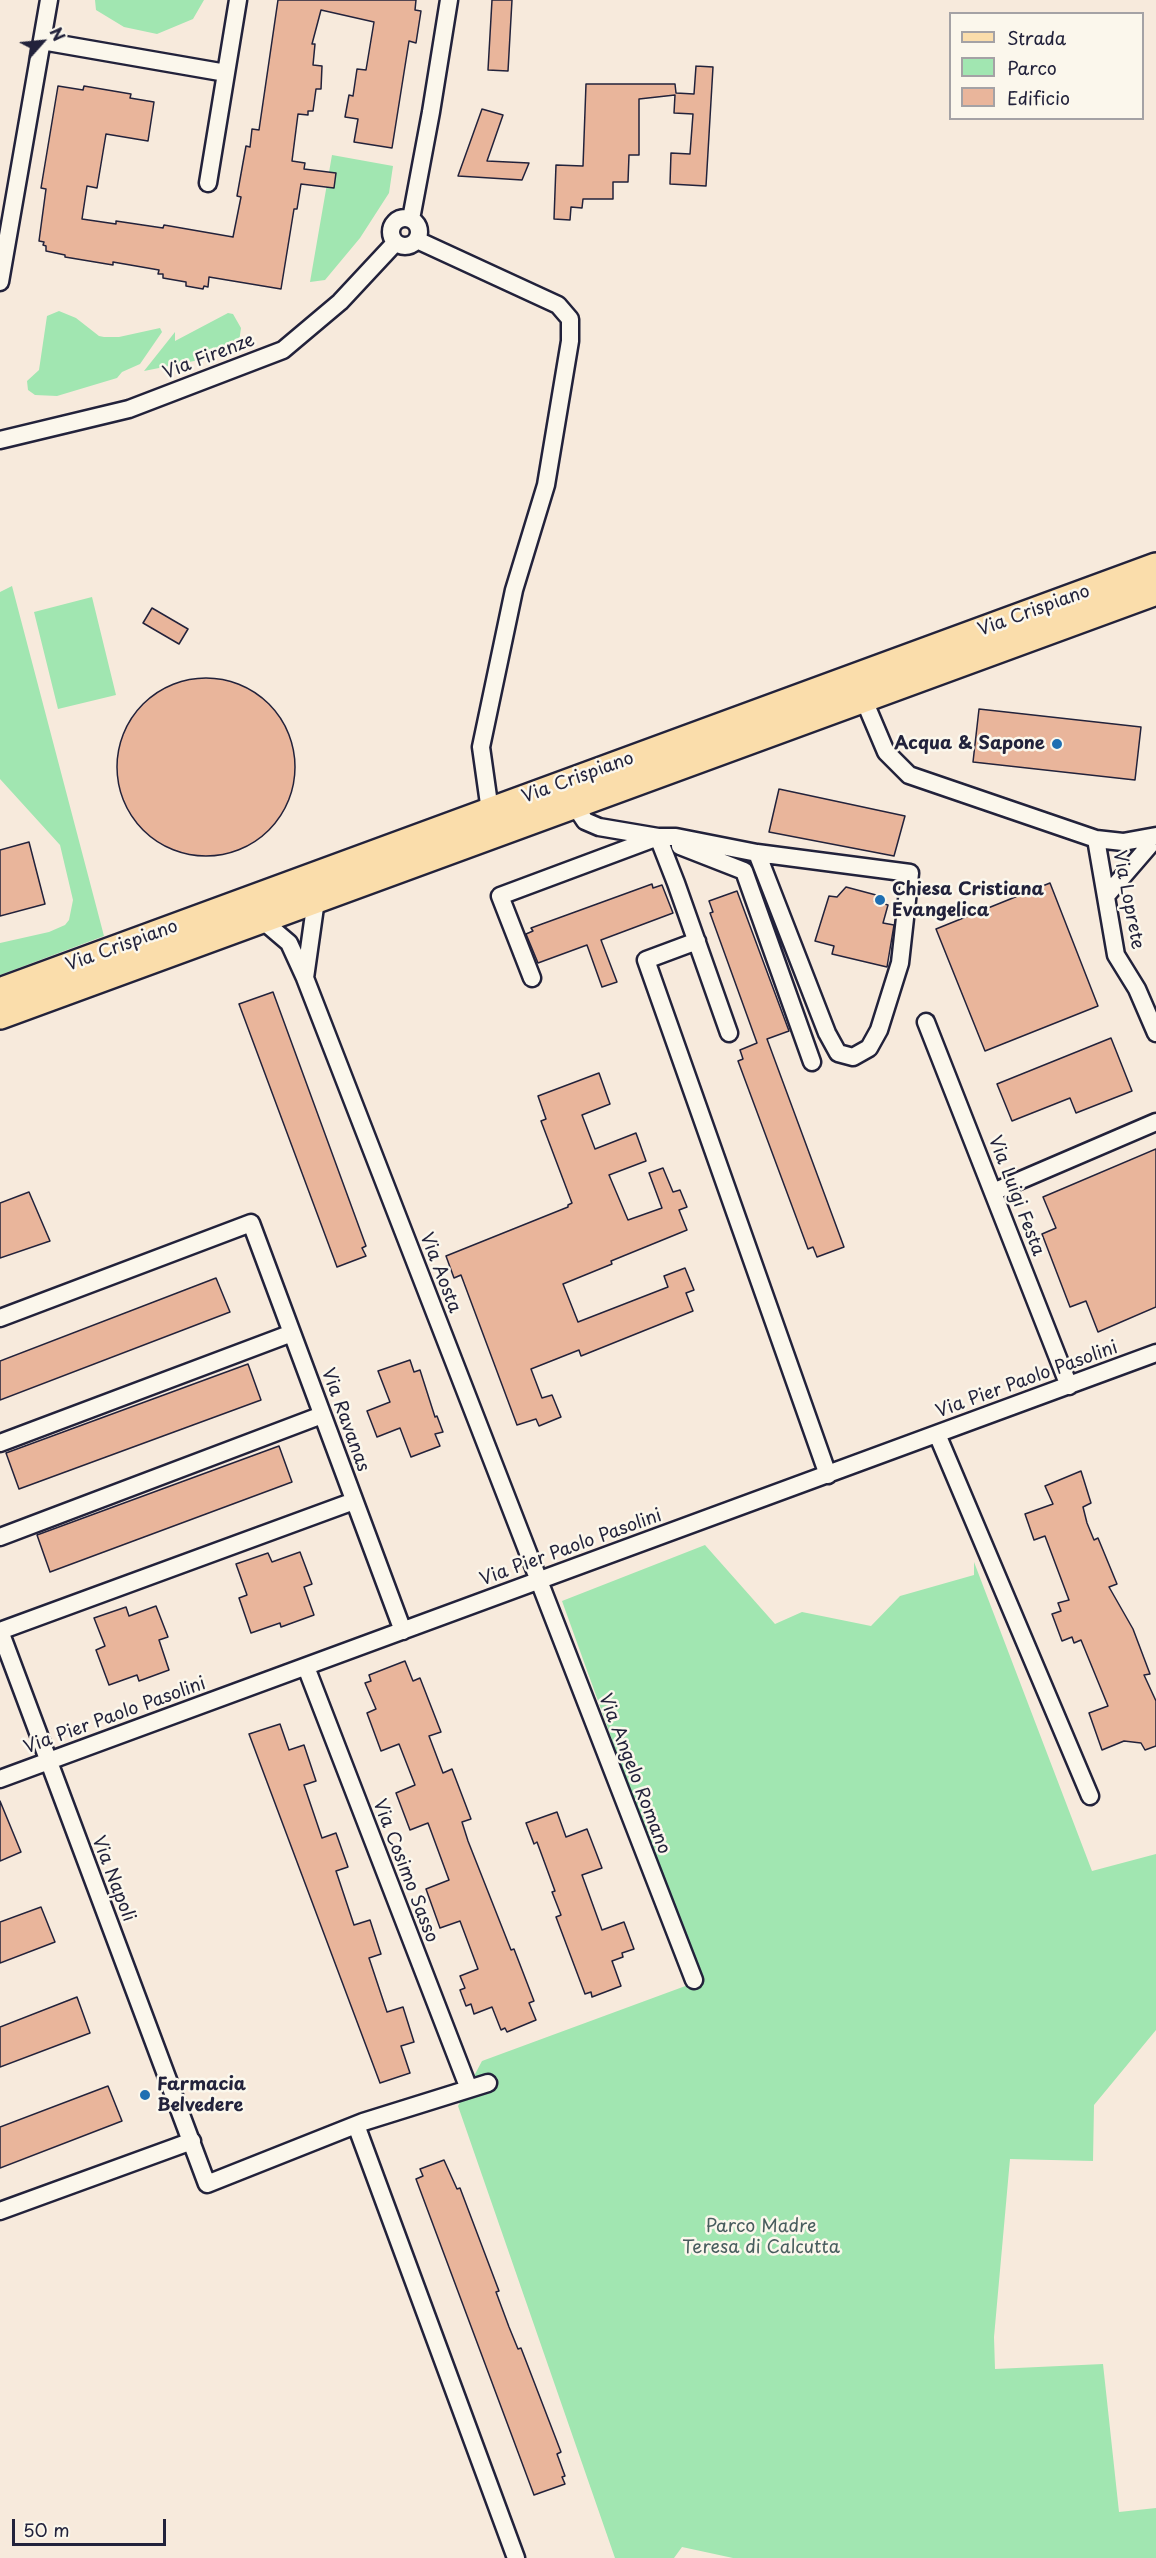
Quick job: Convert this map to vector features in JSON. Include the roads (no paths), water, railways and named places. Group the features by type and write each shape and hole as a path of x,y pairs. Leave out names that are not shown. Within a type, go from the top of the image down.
{"main road":[{"name":"Via Crispiano","path":"0,992 1156,567"},
{"name":"Via Crispiano","path":"0,1015 1156,591"}],"street":[{"path":"0,282 49,0"},
{"path":"208,183 238,0"},
{"path":"411,219 449,0"},
{"path":"42,41 226,73"},
{"path":"400,218 411,219 417,224 420,232 417,240 411,246 402,247 395,243 390,234 392,224 400,218"},
{"path":"417,240 558,305 570,319 570,341 546,485 514,590 482,747 490,811"},
{"name":"Via Firenze","path":"0,440 129,409 283,350 340,302 395,243"},
{"path":"864,700 886,752 909,775 1096,839 1123,842 1156,837"},
{"name":"Via Crispiano","path":"573,803 585,821 599,827 658,837 676,837 757,853 910,873 900,963 879,1030 869,1048 853,1057 838,1053 828,1033 757,853"},
{"path":"532,978 500,896 658,837 729,1034"},
{"name":"Via Crispiano","path":"658,837 744,871 812,1062"},
{"path":"1106,896 1156,837"},
{"name":"Via Loprete","path":"1096,839 1116,955 1137,989 1156,1033"},
{"path":"305,978 316,900"},
{"path":"262,920 289,943 305,978"},
{"path":"697,941 646,960 828,1475"},
{"name":"Via Aosta","path":"305,978 538,1581"},
{"name":"Via Luigi Festa","path":"926,1022 1069,1386"},
{"path":"993,1192 1156,1122"},
{"name":"Via Ravanas","path":"0,1318 251,1223 403,1631"},
{"path":"0,1443 292,1333"},
{"name":"Via Pier Paolo Pasolini","path":"0,1779 1156,1353"},
{"path":"0,1537 322,1415"},
{"path":"937,1434 1090,1796"},
{"path":"0,1631 354,1501"},
{"name":"Via Angelo Romano","path":"538,1581 694,1980"},
{"name":"Via Napoli","path":"0,1631 207,2184 356,2125"},
{"name":"Via Cosimo Sasso","path":"306,1667 469,2089"},
{"path":"488,2083 356,2125 516,2558"},
{"path":"0,2211 192,2141"}],"place":[{"name":"Acqua & Sapone","path":"1057,744"},
{"name":"Chiesa Cristiana Evangelica","path":"880,900"},
{"name":"Farmacia Belvedere","path":"145,2095"}],"park label":[{"name":"Parco Madre Teresa di Calcutta","path":"761,2237"}]}
